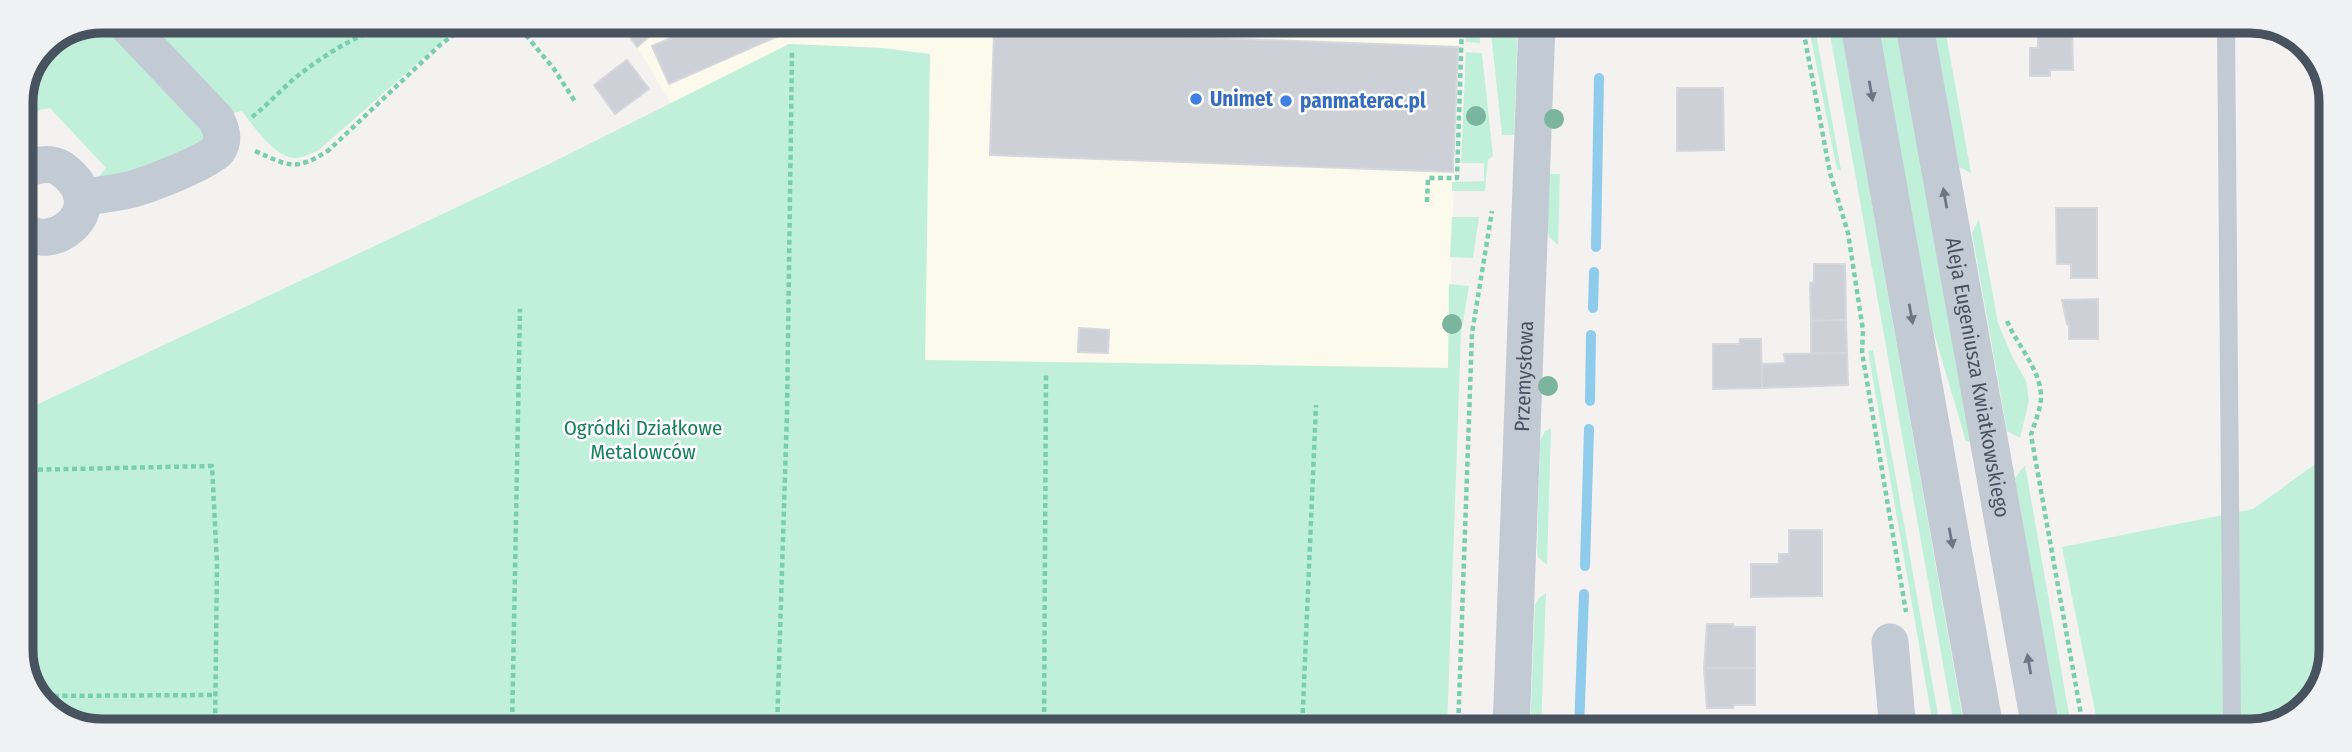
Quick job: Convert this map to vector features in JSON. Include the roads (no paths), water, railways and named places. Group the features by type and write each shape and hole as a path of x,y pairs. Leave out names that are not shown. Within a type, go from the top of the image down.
{"street":[{"path":"84,197 135,188 195,164 218,149 222,139 216,119 134,33"},
{"name":"Przemysłowa","path":"1511,719 1537,33"},
{"path":"1861,33 1983,719"},
{"name":"Aleja Eugeniusza Kwiatkowskiego","path":"1916,33 2039,719"},
{"path":"33,167 39,164 58,166 76,180 84,197 81,211 71,225 58,235 41,239 33,236"},
{"path":"1898,719 1899,633"}],"lane":[{"path":"2226,33 2232,719"}],"waterway":[{"path":"1596,247 1599,78"},
{"path":"1593,308 1594,272"},
{"path":"1590,401 1591,335"},
{"path":"1585,566 1589,429"},
{"path":"1579,719 1584,594"}],"place":[{"name":"Unimet","path":"1196,99"},
{"name":"panmaterac.pl","path":"1286,101"}],"park label":[{"name":"Ogródki Działkowe Metalowców","path":"643,440"}]}
